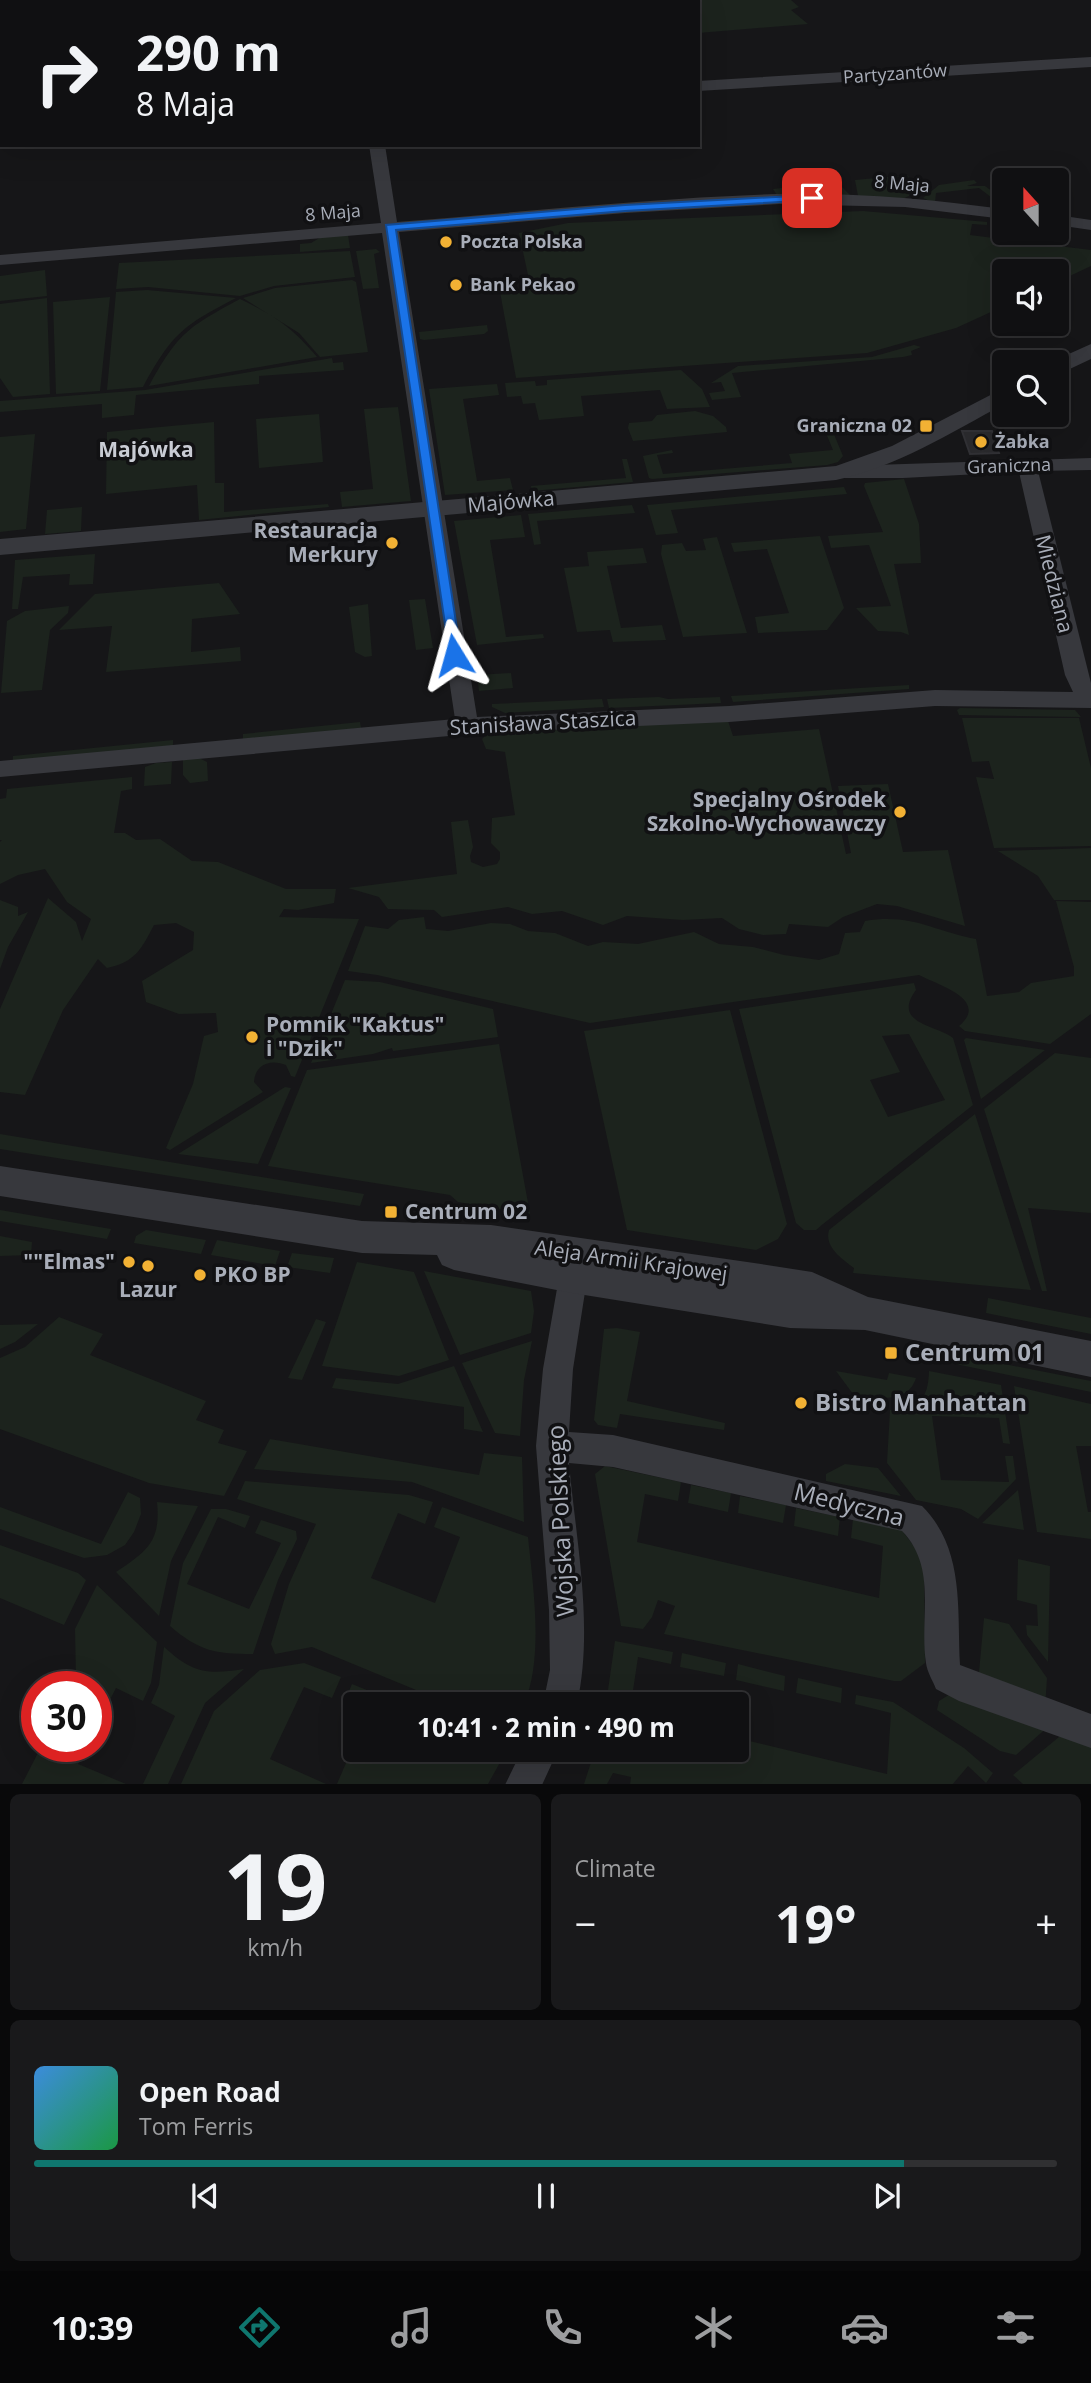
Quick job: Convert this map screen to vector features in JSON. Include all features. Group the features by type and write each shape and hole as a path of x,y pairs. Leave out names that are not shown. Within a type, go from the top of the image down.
{"street":[{"name":"Partyzantów","path":"700,86 1091,62"},
{"path":"377,147 467,726"},
{"name":"8 Maja","path":"0,260 625,208 779,199 892,202 992,213"},
{"path":"1069,362 1091,351"},
{"name":"Majówka","path":"0,547 844,471 894,453 992,401"},
{"name":"Graniczna","path":"894,453 928,469"},
{"name":"Graniczna","path":"844,471 903,472 1091,464"},
{"name":"Miedziana","path":"1027,466 1076,675 1089,700"},
{"name":"Stanisława Staszica","path":"0,769 467,726 729,714 935,698 1089,700"},
{"name":"Aleja Armii Krajowej","path":"0,1181 575,1266 812,1289 865,1313 1081,1354"},
{"name":"Wojska Polskiego","path":"562,1692 567,1670 566,1610 552,1446 558,1369 575,1266"},
{"name":"Medyczna","path":"552,1446 613,1451 911,1517 923,1527 938,1558 943,1665 948,1677 959,1685 1091,1731"},
{"path":"523,1784 535,1762"}],"shaded area":[{"path":"700,0 791,0 799,7 791,10 808,24 700,33"},
{"path":"908,175 912,188 909,196 902,199 858,196 855,180"},
{"path":"974,180 977,183 967,186 985,186 992,191 992,198 979,188 936,193 935,203 923,198 939,185"},
{"path":"837,182 850,195 777,195 773,189"},
{"path":"863,211 987,222 987,225 972,224 970,235 992,238 992,245 1051,245 1091,250 1091,266 1069,276 1069,259 992,259 992,312 956,328 867,353 516,378 500,292 531,289 519,233 568,223"},
{"path":"348,235 350,248 300,252 300,244 311,243 321,237"},
{"path":"376,249 380,252 374,254 379,288 363,289 356,251"},
{"path":"350,251 355,277 274,286 240,296 148,287 116,289 119,263"},
{"path":"45,270 47,296 0,301 0,276"},
{"path":"352,280 356,282 368,352 320,357 299,333 243,298 275,288"},
{"path":"147,290 236,298 190,324 180,333 162,355 143,387 107,390 116,292"},
{"path":"110,297 100,391 56,394 53,302"},
{"path":"47,298 50,394 13,397 0,378 0,304"},
{"path":"240,299 282,323 317,357 149,386 168,354 186,333"},
{"path":"487,325 488,331 484,334 420,339 419,332"},
{"path":"914,345 921,347 911,351 912,355 903,357 732,373 741,397 712,400 709,393 725,391 721,382 711,383 738,366 872,357"},
{"path":"332,358 333,363 343,362 344,370 259,376 259,384 136,395 134,415 102,418 102,404 0,412 0,401 145,390"},
{"path":"681,370 702,389 710,407 667,409 660,390 581,396 584,416 539,420 535,403 523,404 521,396 507,397 505,383 535,381 536,386 547,385 547,380"},
{"path":"497,384 499,395 463,399 477,481 510,478 513,490 445,495 429,389"},
{"path":"398,407 411,501 342,507 340,492 373,489 364,409"},
{"path":"695,411 713,416 726,427 727,432 633,441 628,428 629,423 652,421 657,415"},
{"path":"319,414 323,462 259,468 256,419"},
{"path":"828,420 843,456 838,462 827,465 652,479 649,478 643,456 672,450 673,453 657,455 663,474 792,463 789,454 833,450 821,421"},
{"path":"214,422 215,483 224,483 224,512 328,504 329,507 199,520 197,485 106,494 107,432"},
{"path":"35,434 26,529 0,532 0,437"},
{"path":"622,459 627,459 633,482 532,491 531,486 626,478"},
{"path":"904,479 919,524 921,563 894,564 909,635 878,631 856,608 891,606 869,545 831,548 828,536 883,532 865,483"},
{"path":"844,487 847,494 671,510 678,533 656,535 647,505"},
{"path":"632,505 635,513 537,521 541,544 534,545 528,514"},
{"path":"82,507 81,531 45,534 47,510"},
{"path":"521,515 525,537 490,540 506,637 543,634 544,638 477,645 454,521"},
{"path":"820,536 844,608 827,630 758,633 755,617 789,613 767,549 734,552 731,543"},
{"path":"717,537 747,633 683,637 661,554 662,545 682,543 686,551 706,550 703,539"},
{"path":"643,548 647,563 607,566 621,628 662,625 666,640 613,642 610,630 577,632 564,568 589,566 587,552"},
{"path":"95,554 93,584 69,585 70,574 23,577 18,609 12,609 15,560"},
{"path":"219,583 240,614 192,619 191,652 240,647 241,661 106,672 112,626 59,630 95,594"},
{"path":"425,599 433,648 416,650 409,600"},
{"path":"368,604 372,656 365,657 355,652 349,607"},
{"path":"69,606 68,613 50,630 42,690 1,693 7,621 25,611"},
{"path":"511,673 513,688 479,691 477,675"},
{"path":"909,685 909,689 733,702 731,696"},
{"path":"720,697 721,703 609,708 607,699"},
{"path":"602,699 604,707 505,713 492,707 492,704"},
{"path":"957,710 1075,710 1081,717 959,715"},
{"path":"962,718 1079,718 1091,768 1091,846 994,848 976,777 994,779 989,761 972,762"},
{"path":"728,721 733,736 819,729 846,854 851,853 838,786 888,784 903,852 948,850 965,926 897,906 877,904 843,917 828,927 789,924 786,934 763,935 739,929 722,918 683,920 627,916 603,925 562,911 532,914 508,907 442,917 434,910 388,909 379,897 348,888 457,874 451,822 468,820 473,847 471,862 483,867 497,864 500,852 491,843 492,818 515,815 505,752 486,749 482,739 489,732"},
{"path":"360,722 361,728 243,741 243,734"},
{"path":"173,740 173,747 13,762 13,756"},
{"path":"199,758 207,762 208,781 190,783 183,775 183,760"},
{"path":"172,762 171,784 144,786 145,767"},
{"path":"132,777 132,789 121,791 114,833 125,833 136,840 160,839 192,861 218,862 286,889 336,889 334,903 298,910 284,909 279,917 359,919 295,1077 291,1076 286,1065 275,1062 265,1064 257,1070 254,1082 263,1092 170,1150 166,1148 193,1084 204,1036 218,1032 216,1013 179,1014 146,1002 142,981 193,950 194,932 176,923 154,925 141,948 124,962 107,968 98,959 63,1010 25,1095 0,1092 0,1009 48,898 76,922 82,941 91,919 67,902 45,869 18,875 0,884 0,799 6,798 7,789"},
{"path":"1091,848 1091,900 1054,900 1038,876 998,851"},
{"path":"0,900 18,907 18,916 28,912 8,947 0,969"},
{"path":"1056,901 1091,902 1091,1014 1050,1044 965,1031 959,1026 967,1016 965,1000 919,975 590,1023 377,975 348,971 365,926 388,929 399,920 424,917 426,929 448,931 491,923 510,924 528,931 555,933 588,946 603,942 638,944 694,932 719,944 753,947 819,960 839,954 845,933 860,932 865,921 896,919 976,939 987,996 1019,992 1031,983 1074,976 1074,967"},
{"path":"345,980 380,982 493,1009 498,1037 393,1051 392,1048 373,1054 311,1063"},
{"path":"914,983 916,990 909,1010 919,1022 953,1038 973,1105 816,1230 804,1230 796,1223 739,1009","holes":["909,1034 945,1100 888,1117 870,1080 900,1072 882,1036"]},
{"path":"730,1010 787,1224 778,1239 756,1250 627,1230 584,1031"},
{"path":"966,1038 1045,1050 981,1099 964,1040"},
{"path":"499,1044 530,1214 458,1202 450,1195 268,1166 307,1070"},
{"path":"1055,1053 1091,1058 1091,1213 1028,1208 1047,1291 1042,1291 984,1109"},
{"path":"285,1087 291,1088 258,1164 178,1154"},
{"path":"975,1114 1031,1290 853,1273 854,1268 839,1257 829,1242 829,1230"},
{"path":"0,1134 364,1194 360,1206 0,1149"},
{"path":"0,1210 111,1229 107,1239 0,1221"},
{"path":"146,1230 206,1240 201,1254 134,1243 136,1236"},
{"path":"0,1236 32,1242 31,1255 0,1256"},
{"path":"217,1240 280,1251 275,1266 211,1255"},
{"path":"292,1253 334,1258 330,1273 287,1267"},
{"path":"357,1262 414,1272 449,1360 399,1376 322,1366"},
{"path":"424,1271 531,1291 534,1311 531,1333 460,1355"},
{"path":"988,1298 1091,1318 1091,1334 986,1313"},
{"path":"59,1317 103,1334 90,1355 206,1401 196,1420 224,1430 218,1443 247,1451 224,1496 149,1483 0,1429 0,1358 25,1347"},
{"path":"316,1319 326,1322 302,1380 288,1378"},
{"path":"38,1324 15,1342 0,1349 0,1325"},
{"path":"604,1329 640,1332 627,1401 725,1423 724,1430 620,1414 617,1428 598,1425 594,1420"},
{"path":"532,1341 524,1380 520,1436 495,1433 462,1363"},
{"path":"918,1347 1091,1381 1091,1392 917,1356"},
{"path":"454,1366 483,1432 464,1429 464,1407 332,1388 336,1378 398,1384"},
{"path":"836,1371 887,1380 889,1373 916,1378 906,1393 881,1398 853,1394"},
{"path":"929,1371 1001,1385 1010,1444 1003,1443 999,1418 932,1416 941,1480 1009,1482 1005,1456 1013,1456 1016,1479 978,1519 961,1509 916,1500 887,1463 890,1410 920,1400 927,1389"},
{"path":"1014,1386 1091,1404 1091,1446 1076,1446 1088,1512 1091,1512 1091,1539 1037,1532"},
{"path":"270,1439 479,1475 484,1453 522,1457 524,1522 412,1482 254,1469"},
{"path":"845,1464 878,1468 901,1496 826,1481 826,1474"},
{"path":"605,1466 681,1482 678,1501 645,1494 637,1542 879,1598 883,1546 851,1538 853,1519 900,1528 924,1559 925,1663 901,1681 894,1681 664,1634 675,1606 658,1600 652,1617 643,1629 621,1626 595,1474"},
{"path":"245,1481 409,1495 433,1502 425,1524 398,1513 371,1578 435,1603 460,1537 434,1527 442,1507 528,1537 535,1644 528,1692 421,1692 312,1647 275,1654 271,1644 289,1584 316,1524 237,1499"},
{"path":"691,1485 731,1493 728,1512 688,1503"},
{"path":"1018,1490 1024,1530 982,1523"},
{"path":"128,1492 140,1498 141,1514 125,1545 107,1555 84,1558 0,1529 0,1507 101,1544"},
{"path":"740,1496 786,1505 783,1523 738,1513"},
{"path":"157,1502 198,1506 171,1561 159,1616 116,1572 150,1544 157,1527"},
{"path":"796,1508 840,1517 838,1536 794,1526"},
{"path":"211,1509 226,1509 250,1516 245,1528 218,1517 187,1584 249,1609 281,1543 255,1533 261,1520 296,1531 297,1539 278,1580 253,1654 218,1652 199,1646 170,1626 183,1563"},
{"path":"0,1545 78,1573 86,1580 64,1625 0,1598"},
{"path":"1018,1559 1050,1566 1048,1662 1027,1635 1026,1625 1038,1626 1037,1605 1017,1600"},
{"path":"97,1585 157,1642 151,1683 143,1701 116,1688 112,1696 112,1671 76,1671 75,1629"},
{"path":"984,1618 1009,1624 1047,1678 1045,1708 978,1683"},
{"path":"615,1641 673,1652 671,1664 638,1657 633,1692 608,1692"},
{"path":"164,1647 183,1662 201,1670 220,1672 244,1669 205,1703 168,1784 143,1784 175,1716 151,1703 159,1685"},
{"path":"682,1653 726,1663 724,1676 680,1667"},
{"path":"304,1663 341,1677 332,1698 304,1687 270,1759 326,1784 181,1784 214,1711 260,1670"},
{"path":"738,1664 785,1676 784,1691 736,1680"},
{"path":"798,1678 842,1688 841,1703 796,1693"},
{"path":"352,1684 372,1692 349,1692"},
{"path":"955,1691 1050,1725 1016,1755 1000,1751 937,1710 939,1701"},
{"path":"856,1695 893,1702 964,1748 993,1773 986,1783 968,1766 953,1784 630,1784 631,1777 613,1773 607,1784 584,1784 591,1762 749,1762 749,1741 887,1774 891,1713 855,1704"},
{"path":"1065,1732 1091,1741 1091,1784 1023,1784 1013,1775"},
{"path":"33,1762 79,1762 78,1764 126,1784 22,1784"},
{"path":"346,1762 500,1762 488,1784 337,1784"}],"building":[{"name":"Żabka","path":"962,431 992,431 999,453 970,454"}],"place":[{"name":"Poczta Polska","path":"446,242"},
{"name":"Bank Pekao","path":"456,285"},
{"name":"Graniczna 02","path":"926,426"},
{"name":"Żabka","path":"981,442"},
{"name":"Restauracja Merkury","path":"392,543"},
{"name":"Specjalny Ośrodek Szkolno-Wychowawczy","path":"900,812"},
{"name":"Pomnik \"Kaktus\" i \"Dzik\"","path":"252,1037"},
{"name":"Centrum 02","path":"391,1212"},
{"name":"\"\"Elmas\"","path":"129,1262"},
{"name":"Lazur","path":"148,1266"},
{"name":"PKO BP","path":"200,1275"},
{"name":"Centrum 01","path":"891,1353"},
{"name":"Bistro Manhattan","path":"801,1403"}],"district":[{"name":"Majówka","path":"146,450"}],"route":[{"path":"454,655 390,227 625,208 812,198"}]}
